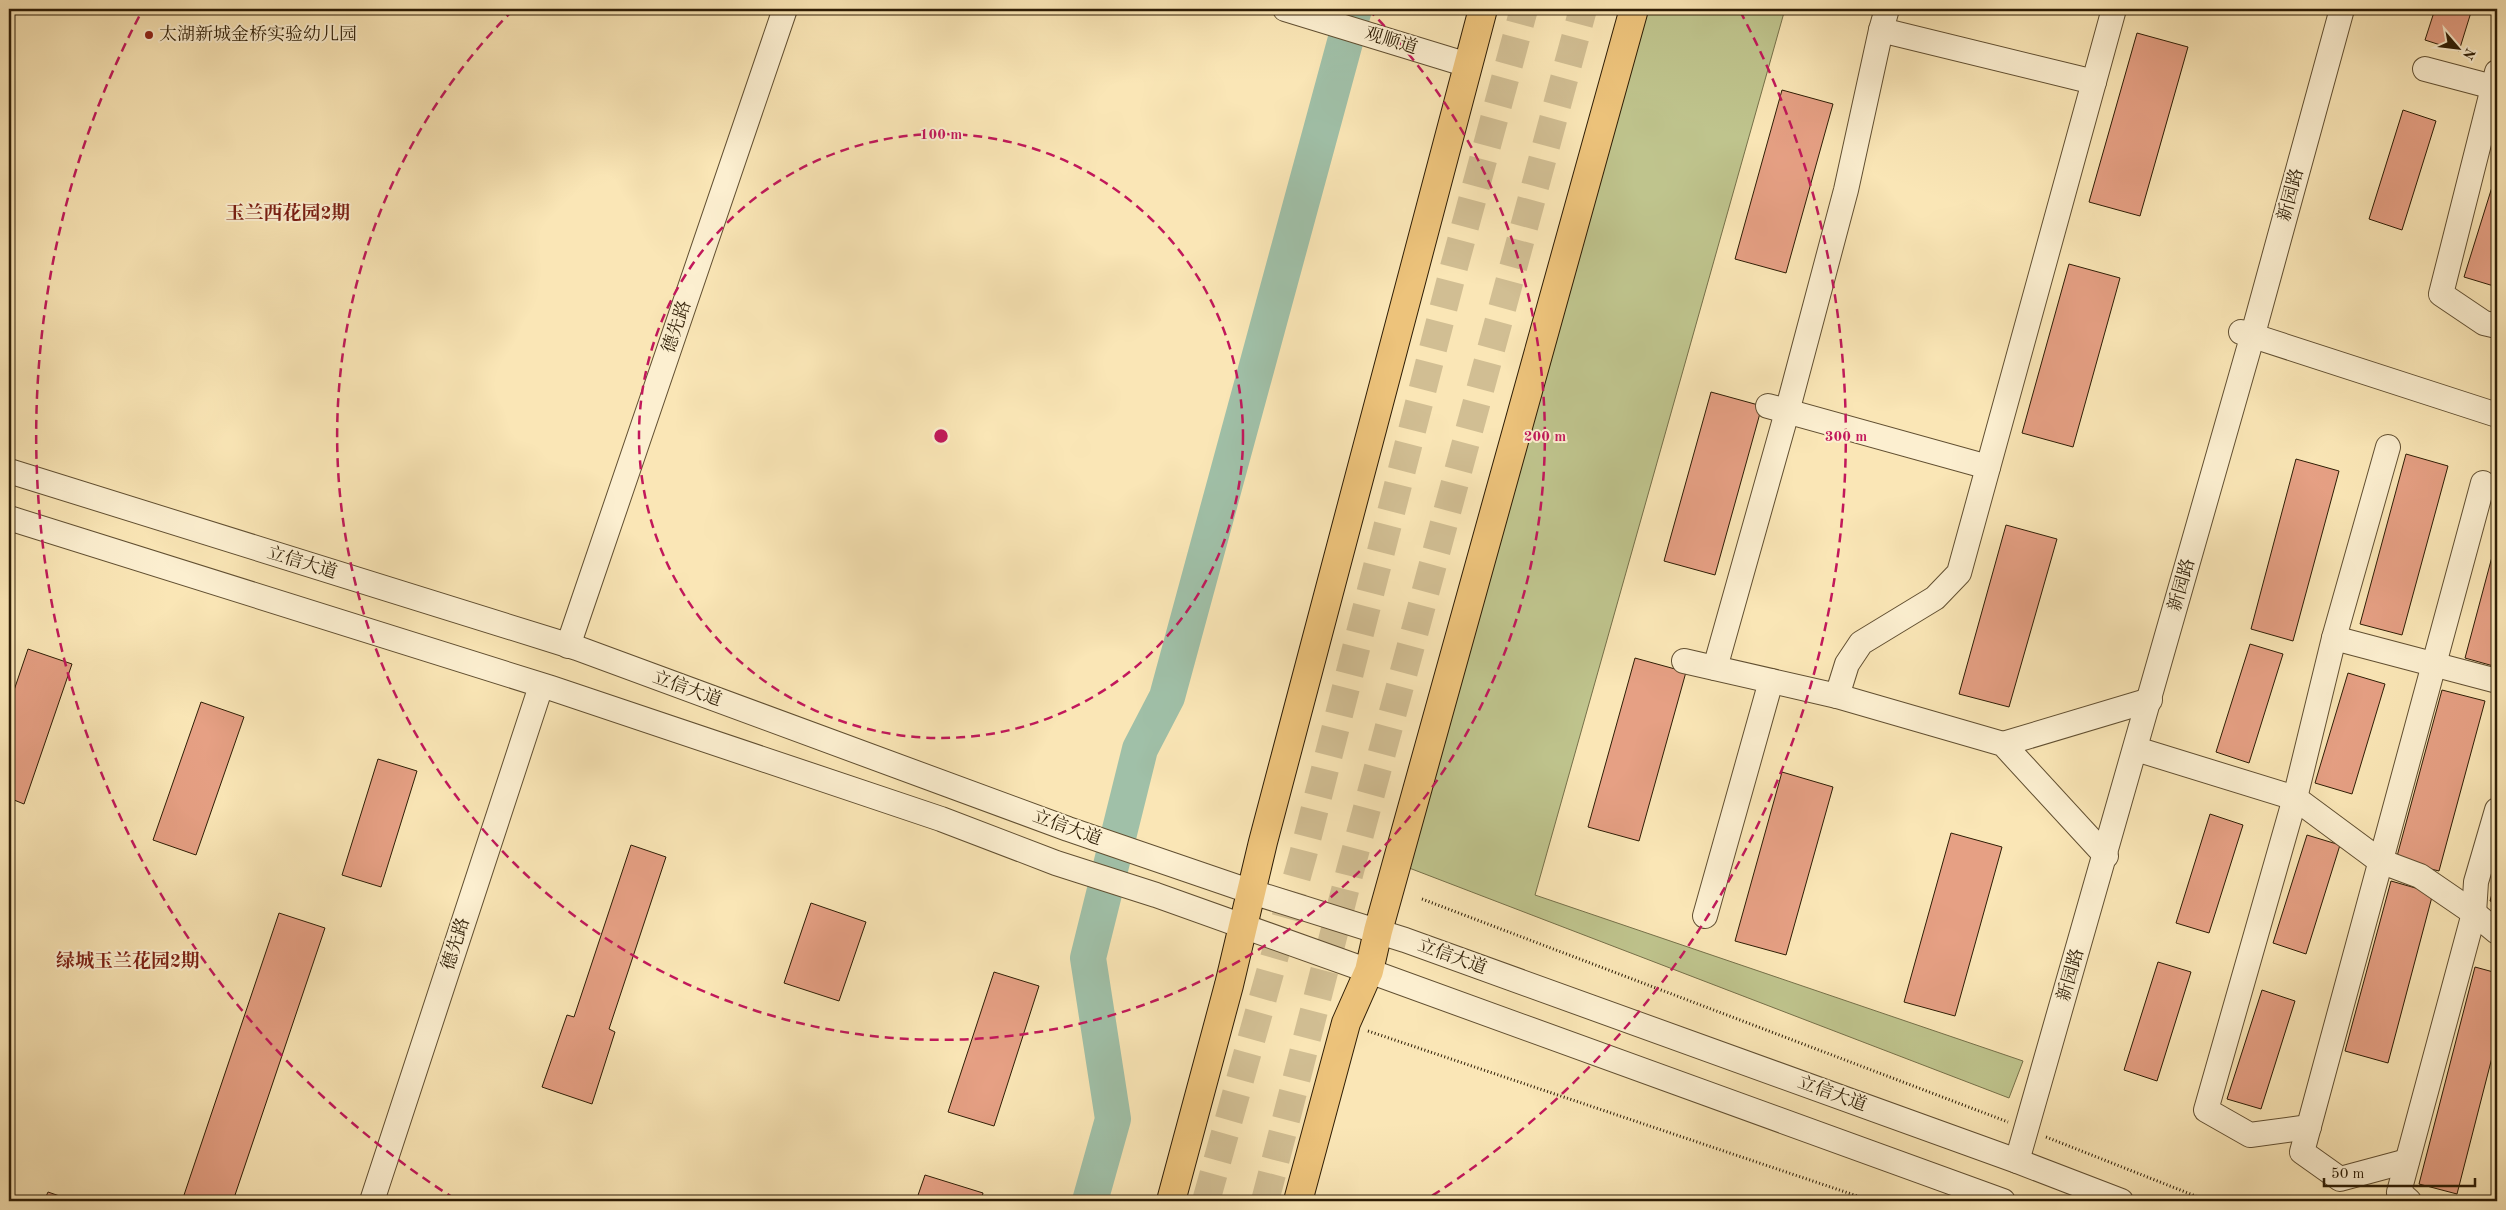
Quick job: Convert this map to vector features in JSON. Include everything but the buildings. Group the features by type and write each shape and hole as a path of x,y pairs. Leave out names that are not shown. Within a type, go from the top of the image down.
{"main road":[{"path":"1171,1201 1229,985 1263,842 1483,9"},
{"path":"1298,1201 1346,1023 1369,971 1378,931 1634,9"}],"street":[{"name":"德先路","path":"564,645 774,9"},
{"name":"德先路","path":"564,645 785,9"},
{"name":"观顺道","path":"1285,9 1322,14 1469,60"},
{"path":"1837,696 1847,664 1861,643 1935,598 1959,573 2114,9"},
{"name":"新园路","path":"2014,1160 2146,701 2247,333 2332,9"},
{"name":"新园路","path":"2247,333 2342,9"},
{"path":"1715,668 1778,409 1846,190 1884,19 2094,82"},
{"path":"2425,69 2495,79 2489,134 2441,294 2484,323 2497,326"},
{"path":"2247,333 2497,415"},
{"path":"1778,409 1988,467"},
{"path":"2309,1128 2250,1135 2206,1110 2296,798 2334,638 2388,447"},
{"name":"立信大道","path":"9,471 564,645 1068,829 1252,892 1378,931 2014,1160 2121,1201"},
{"path":"2407,1161 2340,1179 2302,1152 2483,483"},
{"name":"立信大道","path":"9,518 546,687 941,819 1056,863 1156,895 1369,971 2003,1201"},
{"path":"2334,638 2497,681"},
{"path":"1684,661 1837,696 2003,744 2103,853"},
{"path":"1705,916 1771,681"},
{"name":"德先路","path":"372,1201 546,687"},
{"name":"德先路","path":"382,1201 546,687"},
{"path":"2003,744 2146,701"},
{"name":"新园路","path":"2103,853 2136,749 2146,701"},
{"path":"2136,749 2296,798 2380,861 2420,876 2474,913 2497,932"},
{"path":"2409,1201 2399,1192 2474,913 2476,882 2497,810"}],"path":[{"name":"立信大道","path":"1422,899 2023,1128 2208,1201"},
{"path":"1363,1029 1872,1201"}],"green space":[{"path":"1639,9 1785,9 1535,895 2023,1061 2009,1098 1404,866"}],"waterway":[{"path":"1090,1201 1113,1119 1088,958 1140,749 1167,697 1354,9"}],"tunnel":[{"path":"1206,1201 1303,855 1454,267 1524,9"},
{"path":"1265,1201 1350,871 1583,9"}],"place":[{"name":"太湖新城金桥实验幼儿园","path":"149,35"}],"district":[{"name":"玉兰西花园2期","path":"288,214"},
{"name":"绿城玉兰花园2期","path":"128,962"}]}
